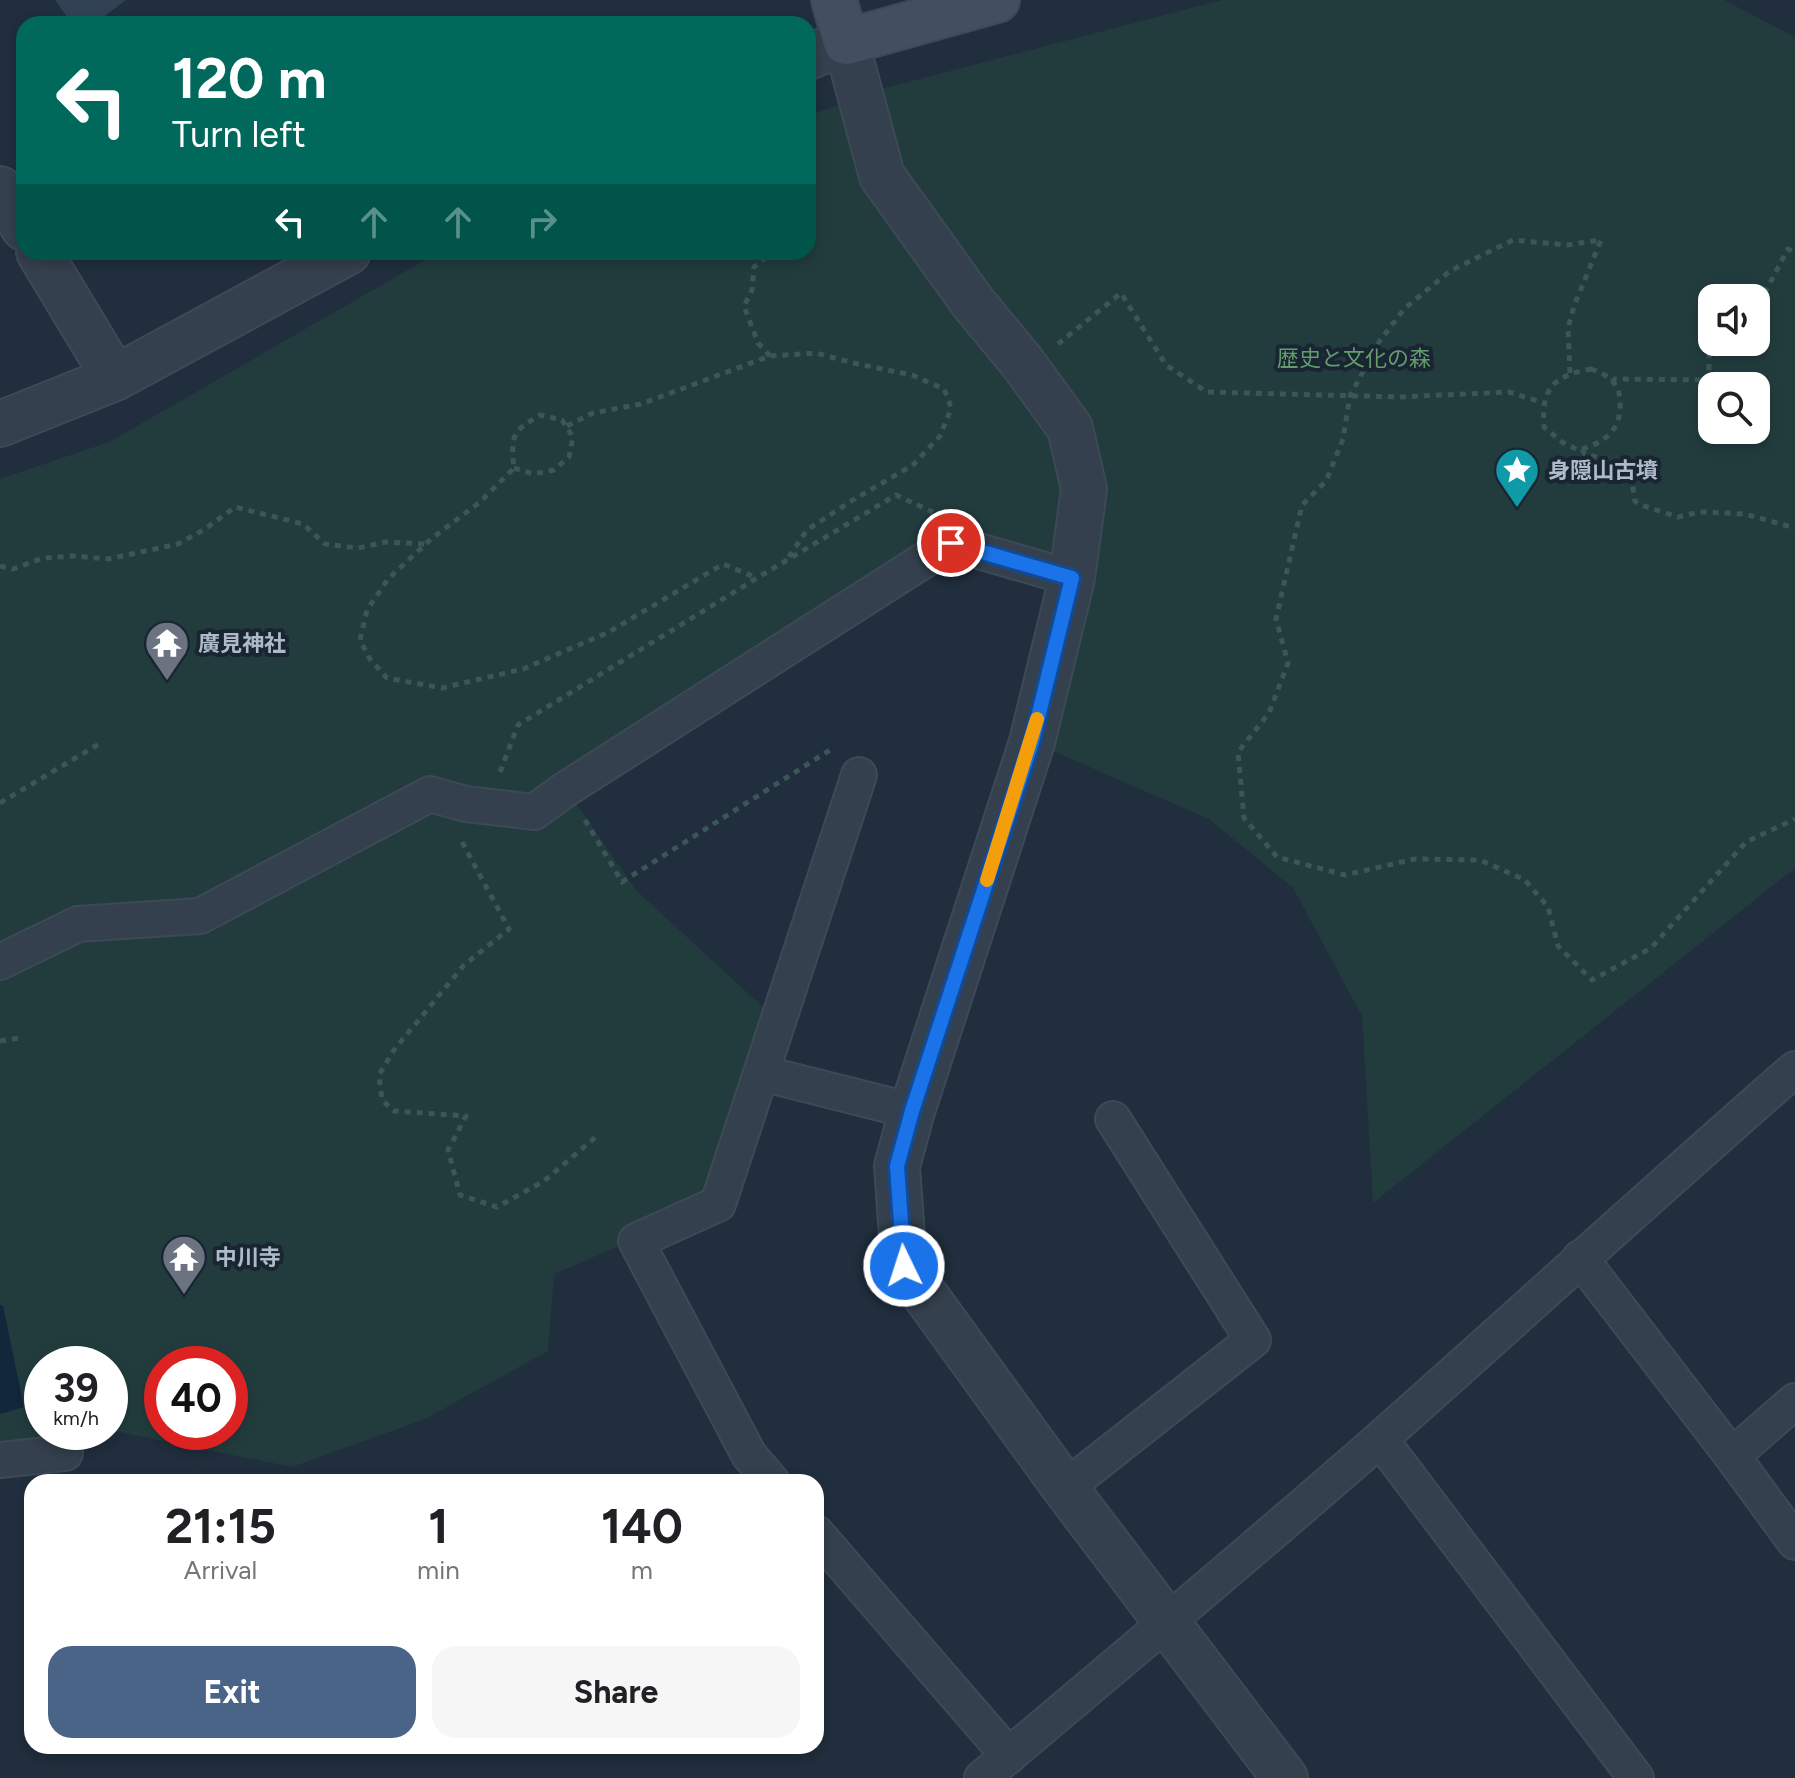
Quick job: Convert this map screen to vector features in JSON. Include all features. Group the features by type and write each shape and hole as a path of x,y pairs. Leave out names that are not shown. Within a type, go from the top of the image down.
{"main road":[{"path":"834,0 827,49 997,0"}],"street":[{"path":"827,49 882,176 974,304 1022,362 1070,428 1084,489 1072,578 1032,742 897,1166 904,1266 1065,1488 1285,1778"},
{"path":"0,189 16,215"},
{"path":"44,260 115,378"},
{"path":"0,424 115,378 333,260"},
{"path":"0,962 78,924 200,916 430,794 466,804 534,812 951,543 1072,578"},
{"path":"765,1474 749,1455 636,1241 718,1204 859,775"},
{"path":"982,1778 1168,1623 1380,1439 1795,1069"},
{"path":"761,1073 912,1111"},
{"path":"1065,1488 1253,1340 1113,1119"},
{"path":"1580,1258 1795,1542"},
{"path":"1732,1456 1795,1401"},
{"path":"1380,1439 1636,1778"},
{"path":"0,1460 65,1453"},
{"path":"824,1542 1009,1756"}],"path":[{"path":"1570,373 1568,328 1601,240 1567,245 1513,240 1450,271 1404,309 1379,342 1350,396 1343,439 1326,481 1302,505 1276,619 1288,663 1269,713 1238,752 1244,818 1277,857 1345,875 1415,859 1480,860 1525,880 1548,907 1558,946 1592,980 1651,948 1746,842 1795,819"},
{"path":"1769,284 1788,249 1795,253"},
{"path":"764,260 754,267 752,290 744,306 758,343 770,356"},
{"path":"1051,349 1121,293 1166,365 1207,392 1399,397 1509,392 1544,403"},
{"path":"567,426 593,413 641,404 770,356 816,353 912,375 944,389 951,409 940,436 913,465 807,530 787,560"},
{"path":"1612,382 1615,379 1709,380 1709,356"},
{"path":"1591,369 1612,382 1620,392 1621,415 1611,434 1594,445 1578,450 1544,427 1544,403 1553,383 1570,373 1591,369"},
{"path":"540,415 562,420 573,437 569,457 554,470 533,474 514,468 511,443 522,426 540,415"},
{"path":"1582,449 1585,454 1627,465 1638,504 1678,517 1700,512 1745,514 1795,528"},
{"path":"514,468 480,502 388,579 367,610 360,640 370,659 387,678 442,688 523,669 609,632 723,564 757,578"},
{"path":"487,806 518,725 896,495 939,515"},
{"path":"0,566 13,569 43,558 75,556 108,559 178,544 235,507 303,524 325,544 358,548 386,542 427,544"},
{"path":"566,789 622,882 843,742 859,775"},
{"path":"0,803 99,744"},
{"path":"462,841 509,929 464,965 394,1050 379,1075 382,1100 394,1111 466,1116 448,1150 460,1195 497,1207 544,1181 597,1136"},
{"path":"0,1041 19,1038"}],"green space":[{"name":"歴史と文化の森","path":"1222,0 1724,0 1795,37 1795,868 1373,1203 1362,1016 1293,888 1209,819 1032,742 1072,578 951,543 566,789 636,890 778,1021 718,1204 554,1274 548,1351 425,1419 292,1467 208,1450 248,1450 248,1346 144,1346 144,1437 128,1434 128,1346 24,1346 24,1440 0,1444 0,479 109,442 425,260 816,260 816,113 881,89"}],"water":[{"path":"0,1305 3,1306 24,1407 0,1414"}],"building":[{"path":"55,0 126,0 105,16 66,16"}],"slow traffic":[{"path":"987,880 1037,719"}],"place":[{"name":"身隠山古墳","path":"1517,509"},
{"name":"廣見神社","path":"167,682"},
{"name":"中川寺","path":"184,1296"}],"route":[{"path":"904,1266 897,1166 1032,742 1072,578 951,543"}]}
